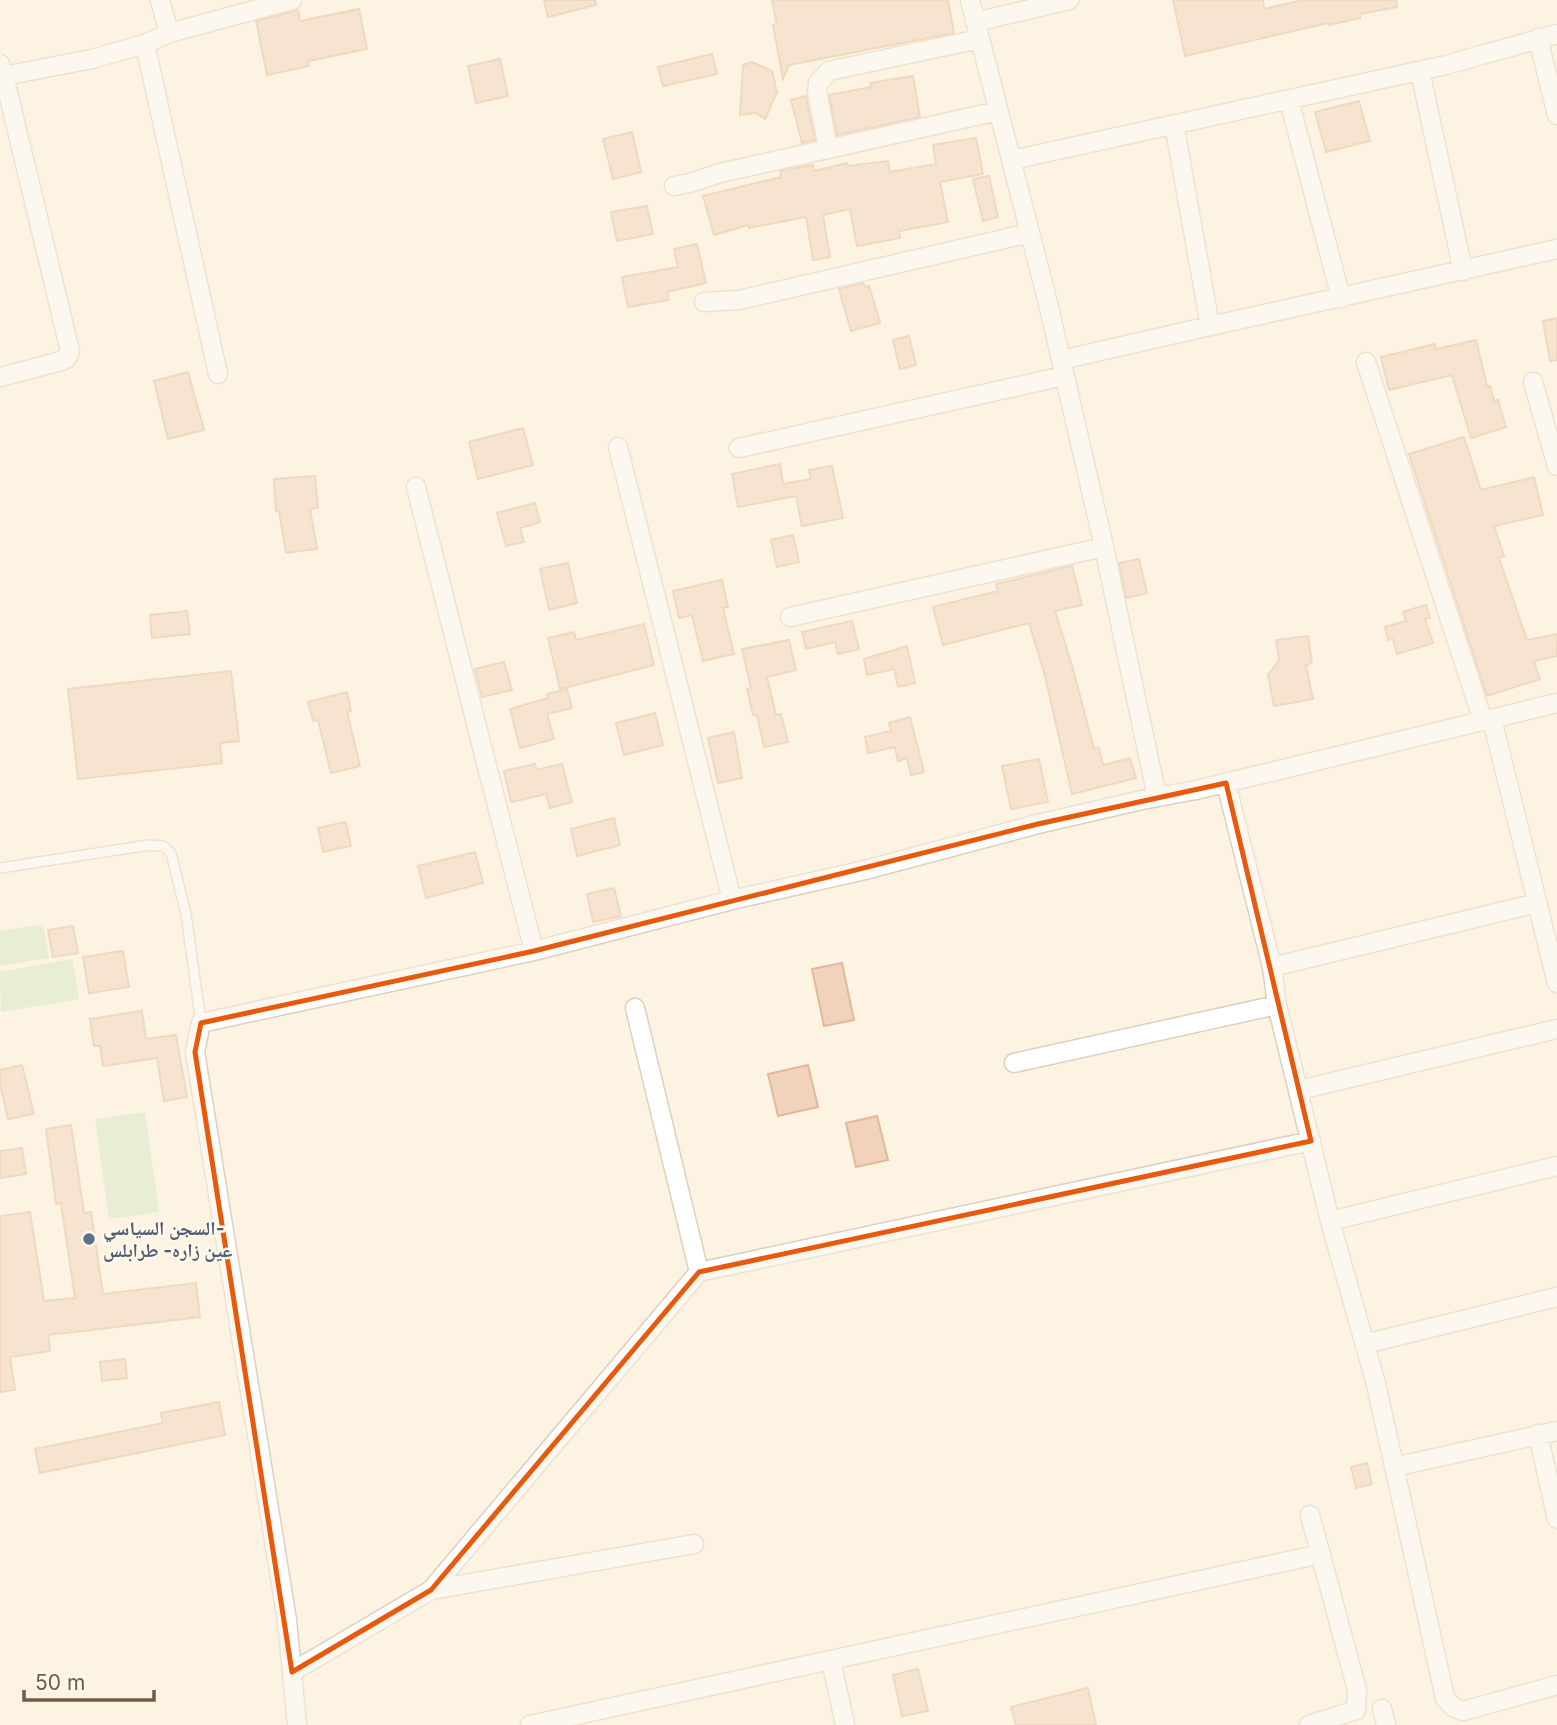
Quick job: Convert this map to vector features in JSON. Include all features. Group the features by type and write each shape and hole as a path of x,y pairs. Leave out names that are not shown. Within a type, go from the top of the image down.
{"street":[{"path":"160,0 169,33"},
{"path":"0,377 61,361 69,356 70,351 4,102 2,70 92,59 145,44 169,33 292,0"},
{"path":"970,0 1063,368 1157,797"},
{"path":"828,148 817,91 818,83 829,71 977,30 1069,0"},
{"path":"1012,160 1420,71 1557,34"},
{"path":"1538,38 1557,115"},
{"path":"145,44 218,374"},
{"path":"1420,71 1463,271"},
{"path":"1289,100 1341,298"},
{"path":"674,186 828,148 998,111"},
{"path":"1174,124 1210,326"},
{"path":"704,302 738,300 1030,233"},
{"path":"739,448 1063,368 1210,326 1557,249"},
{"path":"1366,362 1488,720 1557,983"},
{"path":"1533,382 1557,466"},
{"path":"618,447 732,900"},
{"path":"416,487 534,951"},
{"path":"790,617 1104,547"},
{"path":"298,1725 287,1620 195,1052 201,1023 534,951 732,900 1557,703"},
{"path":"1226,783 1272,967 1277,1005 1330,1221 1365,1344 1445,1698 1453,1707 1464,1711 1557,1685"},
{"path":"1272,967 1537,903"},
{"path":"1014,1063 1277,1005"},
{"path":"635,1008 699,1272"},
{"path":"1299,1090 1557,1029"},
{"path":"292,1671 431,1590 699,1272 1311,1141"},
{"path":"1330,1221 1557,1166"},
{"path":"1365,1344 1557,1297"},
{"path":"1394,1467 1557,1431"},
{"path":"1538,1434 1557,1519"},
{"path":"1309,1725 1356,1710 1357,1690 1310,1515"},
{"path":"431,1590 694,1544"},
{"path":"530,1725 1321,1554"},
{"path":"831,1660 845,1725"}],"lane":[{"path":"0,868 149,845 163,846 171,853 186,914 201,1023"}],"highlighted area":[{"path":"1226,783 1311,1141 699,1272 431,1590 292,1672 195,1052 201,1023 534,951 1038,824"}],"green space":[{"path":"43,924 49,958 0,966 0,931"},
{"path":"72,959 79,999 1,1012 0,972"},
{"path":"145,1112 159,1212 109,1219 95,1119"}],"building":[{"path":"544,0 595,0 596,5 548,17"},
{"path":"772,0 948,0 954,33 789,65 783,79 773,25 777,24"},
{"path":"1173,0 1263,0 1264,9 1303,0 1396,0 1397,7 1360,14 1360,18 1185,56"},
{"path":"359,9 367,49 308,61 309,66 267,75 256,21 298,10 300,21"},
{"path":"712,54 717,74 663,86 658,67"},
{"path":"500,59 508,96 476,103 468,66"},
{"path":"752,62 772,71 777,92 765,119 756,113 740,115 743,65"},
{"path":"913,76 920,117 837,135 829,95 871,87 870,83"},
{"path":"806,96 815,140 802,143 791,100"},
{"path":"1359,101 1370,141 1326,152 1315,112"},
{"path":"632,132 641,172 613,179 603,139"},
{"path":"976,138 983,174 940,182 948,222 899,231 900,238 857,246 850,209 823,215 830,257 813,260 806,217 749,228 748,225 714,235 703,196 781,177 780,171 813,165 814,171 847,163 848,166 888,161 890,172 936,164 933,145"},
{"path":"989,176 998,217 983,221 973,179"},
{"path":"647,206 653,234 617,241 611,212"},
{"path":"697,244 706,283 667,292 669,300 628,307 622,277 678,267 674,249"},
{"path":"863,283 865,287 869,286 880,323 851,331 839,289"},
{"path":"1557,318 1557,360 1550,361 1543,321"},
{"path":"909,336 916,365 900,369 893,340"},
{"path":"1476,340 1487,386 1490,386 1494,401 1498,400 1506,427 1471,438 1452,375 1389,390 1381,357 1435,344 1436,349"},
{"path":"188,372 204,430 168,439 154,381"},
{"path":"523,428 533,465 478,479 469,442"},
{"path":"1464,437 1481,490 1534,477 1543,515 1494,526 1504,556 1499,558 1527,640 1557,634 1557,656 1534,661 1540,679 1487,696 1409,454"},
{"path":"780,464 783,484 811,479 809,470 832,466 843,518 802,526 796,496 738,507 732,474"},
{"path":"315,476 318,508 310,509 317,549 286,553 279,511 276,511 274,479"},
{"path":"535,503 540,522 520,528 524,542 506,546 497,513"},
{"path":"793,535 799,562 777,567 771,540"},
{"path":"1139,559 1147,593 1126,598 1119,563"},
{"path":"568,563 577,603 549,610 540,569"},
{"path":"1072,566 1082,605 1055,611 1094,749 1099,748 1103,765 1130,758 1136,778 1072,794 1045,676 1029,623 943,645 933,607 998,591 996,584"},
{"path":"722,580 728,607 723,608 734,654 703,661 692,615 679,618 673,591"},
{"path":"1426,605 1430,618 1425,619 1433,643 1397,654 1393,639 1388,640 1385,627 1406,621 1403,612"},
{"path":"187,611 190,634 152,638 150,615"},
{"path":"852,621 859,649 838,654 835,642 806,649 802,632"},
{"path":"644,624 654,665 560,689 548,638 574,632 576,640"},
{"path":"1308,636 1312,662 1306,666 1313,699 1274,706 1268,675 1279,660 1276,640"},
{"path":"789,640 796,670 767,677 776,715 781,714 788,742 764,747 757,715 753,715 747,689 751,688 742,649"},
{"path":"907,646 915,683 898,687 894,669 867,675 864,659"},
{"path":"504,662 512,690 482,697 475,669"},
{"path":"231,671 239,741 220,743 222,763 78,779 68,689"},
{"path":"567,689 572,708 547,714 554,739 520,748 510,709 548,698 547,694"},
{"path":"347,692 351,711 347,712 360,766 331,773 318,720 313,721 308,702"},
{"path":"655,713 663,745 624,755 616,723"},
{"path":"910,717 924,772 911,775 907,758 898,761 895,747 868,753 865,737 891,731 889,723"},
{"path":"734,732 742,778 718,783 708,738"},
{"path":"1039,759 1048,802 1011,809 1002,766"},
{"path":"535,764 536,770 562,764 572,802 550,808 546,794 511,802 504,771"},
{"path":"614,818 620,845 577,856 571,829"},
{"path":"346,822 351,846 323,852 318,828"},
{"path":"475,852 483,883 426,898 418,866"},
{"path":"614,888 621,916 593,922 587,894"},
{"path":"73,926 78,953 53,957 48,930"},
{"path":"123,951 129,987 89,993 83,957"},
{"path":"842,963 854,1020 824,1026 812,969"},
{"path":"142,1011 146,1039 176,1035 187,1097 164,1101 157,1058 103,1066 100,1046 94,1046 90,1019"},
{"path":"22,1065 34,1114 8,1119 0,1084 0,1070"},
{"path":"808,1065 818,1107 778,1116 768,1074"},
{"path":"877,1116 888,1160 856,1167 846,1123"},
{"path":"71,1125 84,1213 91,1212 103,1294 196,1283 200,1317 48,1335 50,1351 10,1357 15,1390 0,1392 0,1216 30,1212 44,1301 75,1298 61,1203 56,1204 46,1129"},
{"path":"22,1148 26,1174 0,1178 0,1151"},
{"path":"125,1359 127,1378 102,1381 100,1362"},
{"path":"219,1402 225,1435 40,1473 35,1449 163,1423 161,1413"},
{"path":"1367,1463 1372,1484 1356,1488 1351,1467"},
{"path":"918,1669 928,1711 902,1716 893,1675"},
{"path":"1088,1688 1096,1725 1016,1725 1011,1707"}],"place":[{"name":"السجن السياسي- عين زاره- طرابلس","path":"89,1239"}]}
